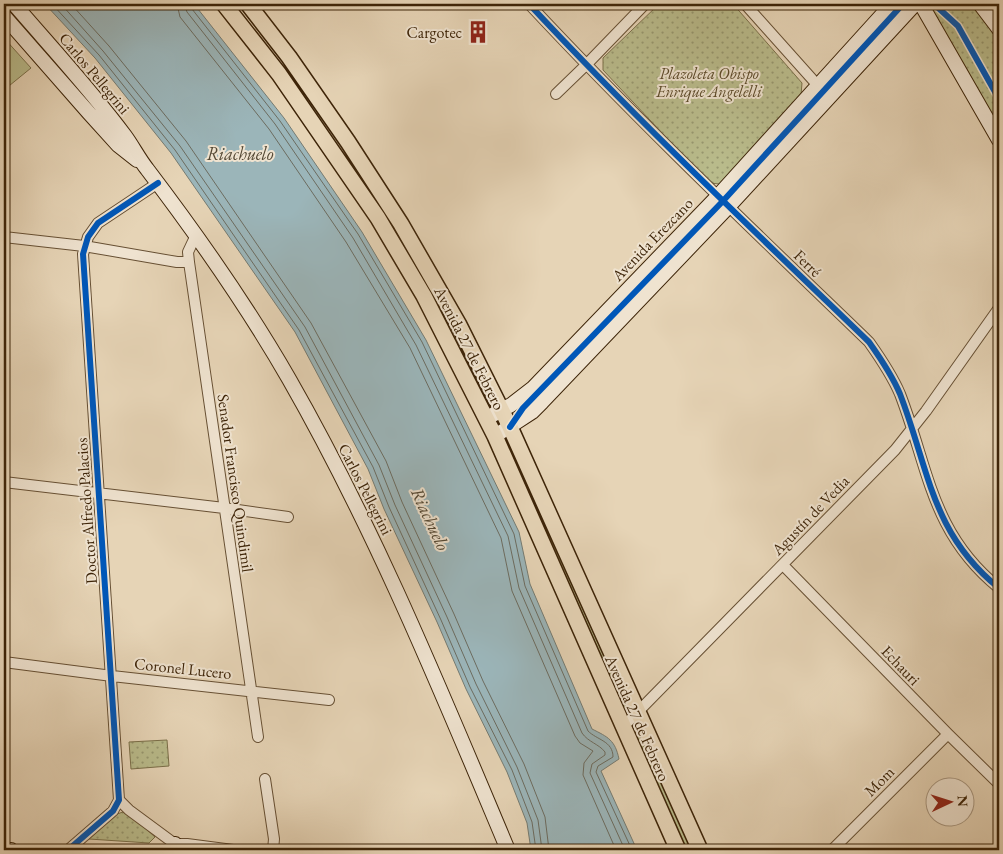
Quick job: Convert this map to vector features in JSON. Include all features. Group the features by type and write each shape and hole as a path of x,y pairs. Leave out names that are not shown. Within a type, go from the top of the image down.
{"main road":[{"name":"Carlos Pellegrini","path":"14,4 126,137 230,285 288,377 374,542 508,850"},
{"name":"Avenida 27 de Febrero","path":"224,4 279,74 378,218 424,296 495,436 678,850"},
{"name":"Avenida 27 de Febrero","path":"248,4 290,57 348,142 401,224 460,325 510,427 700,850"},
{"name":"Avenida Erezcano","path":"486,418 522,398 533,388 718,196 890,4"},
{"name":"Avenida Erezcano","path":"495,436 532,412 542,402 729,206 915,4"},
{"path":"921,4 999,140"},
{"path":"980,4 999,29"},
{"name":"Carlos Pellegrini","path":"4,16 118,145 146,168"},
{"path":"4,850 11,850"}],"street":[{"name":"Ferré","path":"529,4 586,65 869,342 886,366 899,393 928,483 944,522 965,555 999,588"},
{"path":"556,94 645,4"},
{"path":"745,4 828,98"},
{"name":"Doctor Alfredo Palacios","path":"119,800 112,676 82,267 84,246 98,223 158,183"},
{"name":"Senador Francisco Quindimil","path":"196,235 188,252 189,262 258,737"},
{"path":"4,237 84,246 177,262 189,262"},
{"name":"Agustín de Vedia","path":"623,727 895,450 912,430 999,308"},
{"path":"4,482 99,492 288,517"},
{"name":"Echauri","path":"783,565 999,784"},
{"name":"Coronel Lucero","path":"4,662 330,700"},
{"name":"Mom","path":"832,850 948,734"},
{"path":"265,779 274,839 273,850"},
{"path":"68,850 113,811 119,800 175,848 187,844 233,850"}],"green space":[{"name":"Plazoleta Obispo Enrique Angelelli","path":"659,4 733,4 802,83 801,95 720,184 709,183 603,70 603,58"},
{"path":"932,4 973,4 999,38 999,128 931,13"},
{"path":"4,38 31,68 4,90"},
{"path":"511,445 628,708 624,710 507,450 508,446"},
{"path":"643,736 692,850 684,850 635,737"},
{"path":"167,740 169,766 131,769 129,742"},
{"path":"123,812 134,818 155,837 149,843 89,839 114,815"}],"water":[{"name":"Riachuelo","path":"45,4 194,4 284,118 362,232 426,340 519,532 530,584 592,729 610,740 615,747 619,759 601,771 637,850 531,850 527,823 507,772 466,689 384,509 368,469 295,332 171,153 95,58"}],"cycle path":[{"path":"529,4 654,133 869,342 890,374 900,394 926,474 945,522 959,545 976,567 999,588"},
{"path":"510,427 523,408 723,201 903,4"},
{"path":"934,4 958,26 999,99"},
{"path":"68,850 113,811 119,800 83,254 88,237 98,223 158,183"}],"place":[{"name":"Cargotec","path":"478,32"}]}
